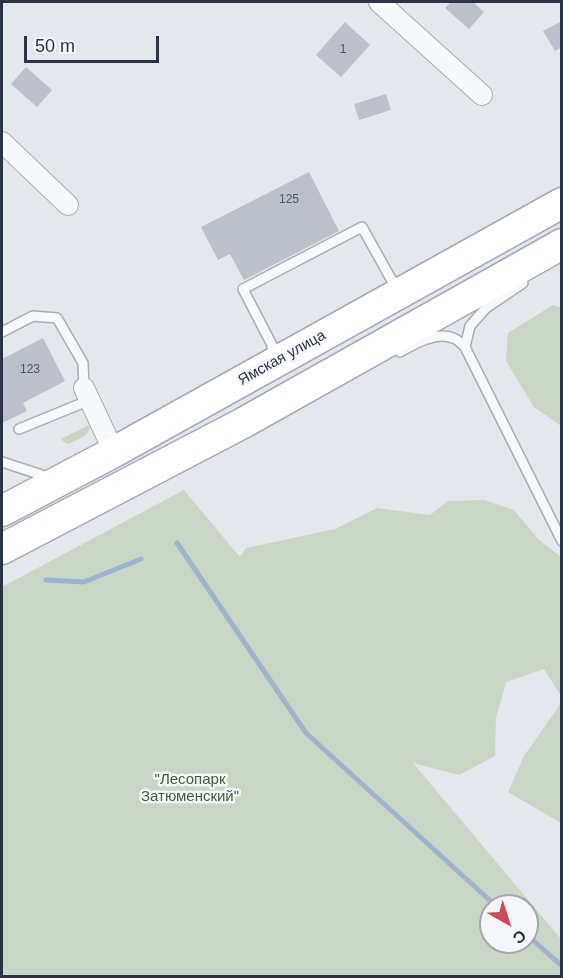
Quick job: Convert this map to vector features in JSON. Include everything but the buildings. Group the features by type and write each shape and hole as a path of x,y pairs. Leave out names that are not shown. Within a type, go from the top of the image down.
{"main road":[{"name":"Ямская улица","path":"2,512 561,203"},
{"path":"2,549 243,423 561,244"}],"street":[{"path":"379,2 482,95"},
{"path":"2,142 68,205"},
{"path":"87,394 114,452"}],"lane":[{"path":"273,363 272,345 243,289 362,227 391,279 404,290"},
{"path":"465,347 470,326 486,308 534,276"},
{"path":"2,332 33,316 57,318 83,363 87,394 20,429"},
{"path":"390,357 420,342 437,337 453,337 465,347 561,541"},
{"path":"243,423 292,408"},
{"path":"2,462 59,481"}],"green space":[{"path":"553,305 561,308 561,426 534,407 506,361 508,333"},
{"path":"89,425 88,432 80,439 69,444 61,439"},
{"name":"\"Лесопарк Затюменский\"","path":"184,490 240,557 246,548 335,529 377,508 430,515 448,501 484,500 514,510 539,540 561,557 561,696 544,669 506,682 496,718 495,756 459,775 413,763 523,894 479,894 479,954 539,954 539,913 561,939 561,976 2,976 2,587"},
{"path":"561,703 561,823 508,792 524,756"}],"waterway":[{"path":"177,543 306,733 483,894"},
{"path":"46,580 84,582 141,559"},
{"path":"539,946 562,966"}]}
